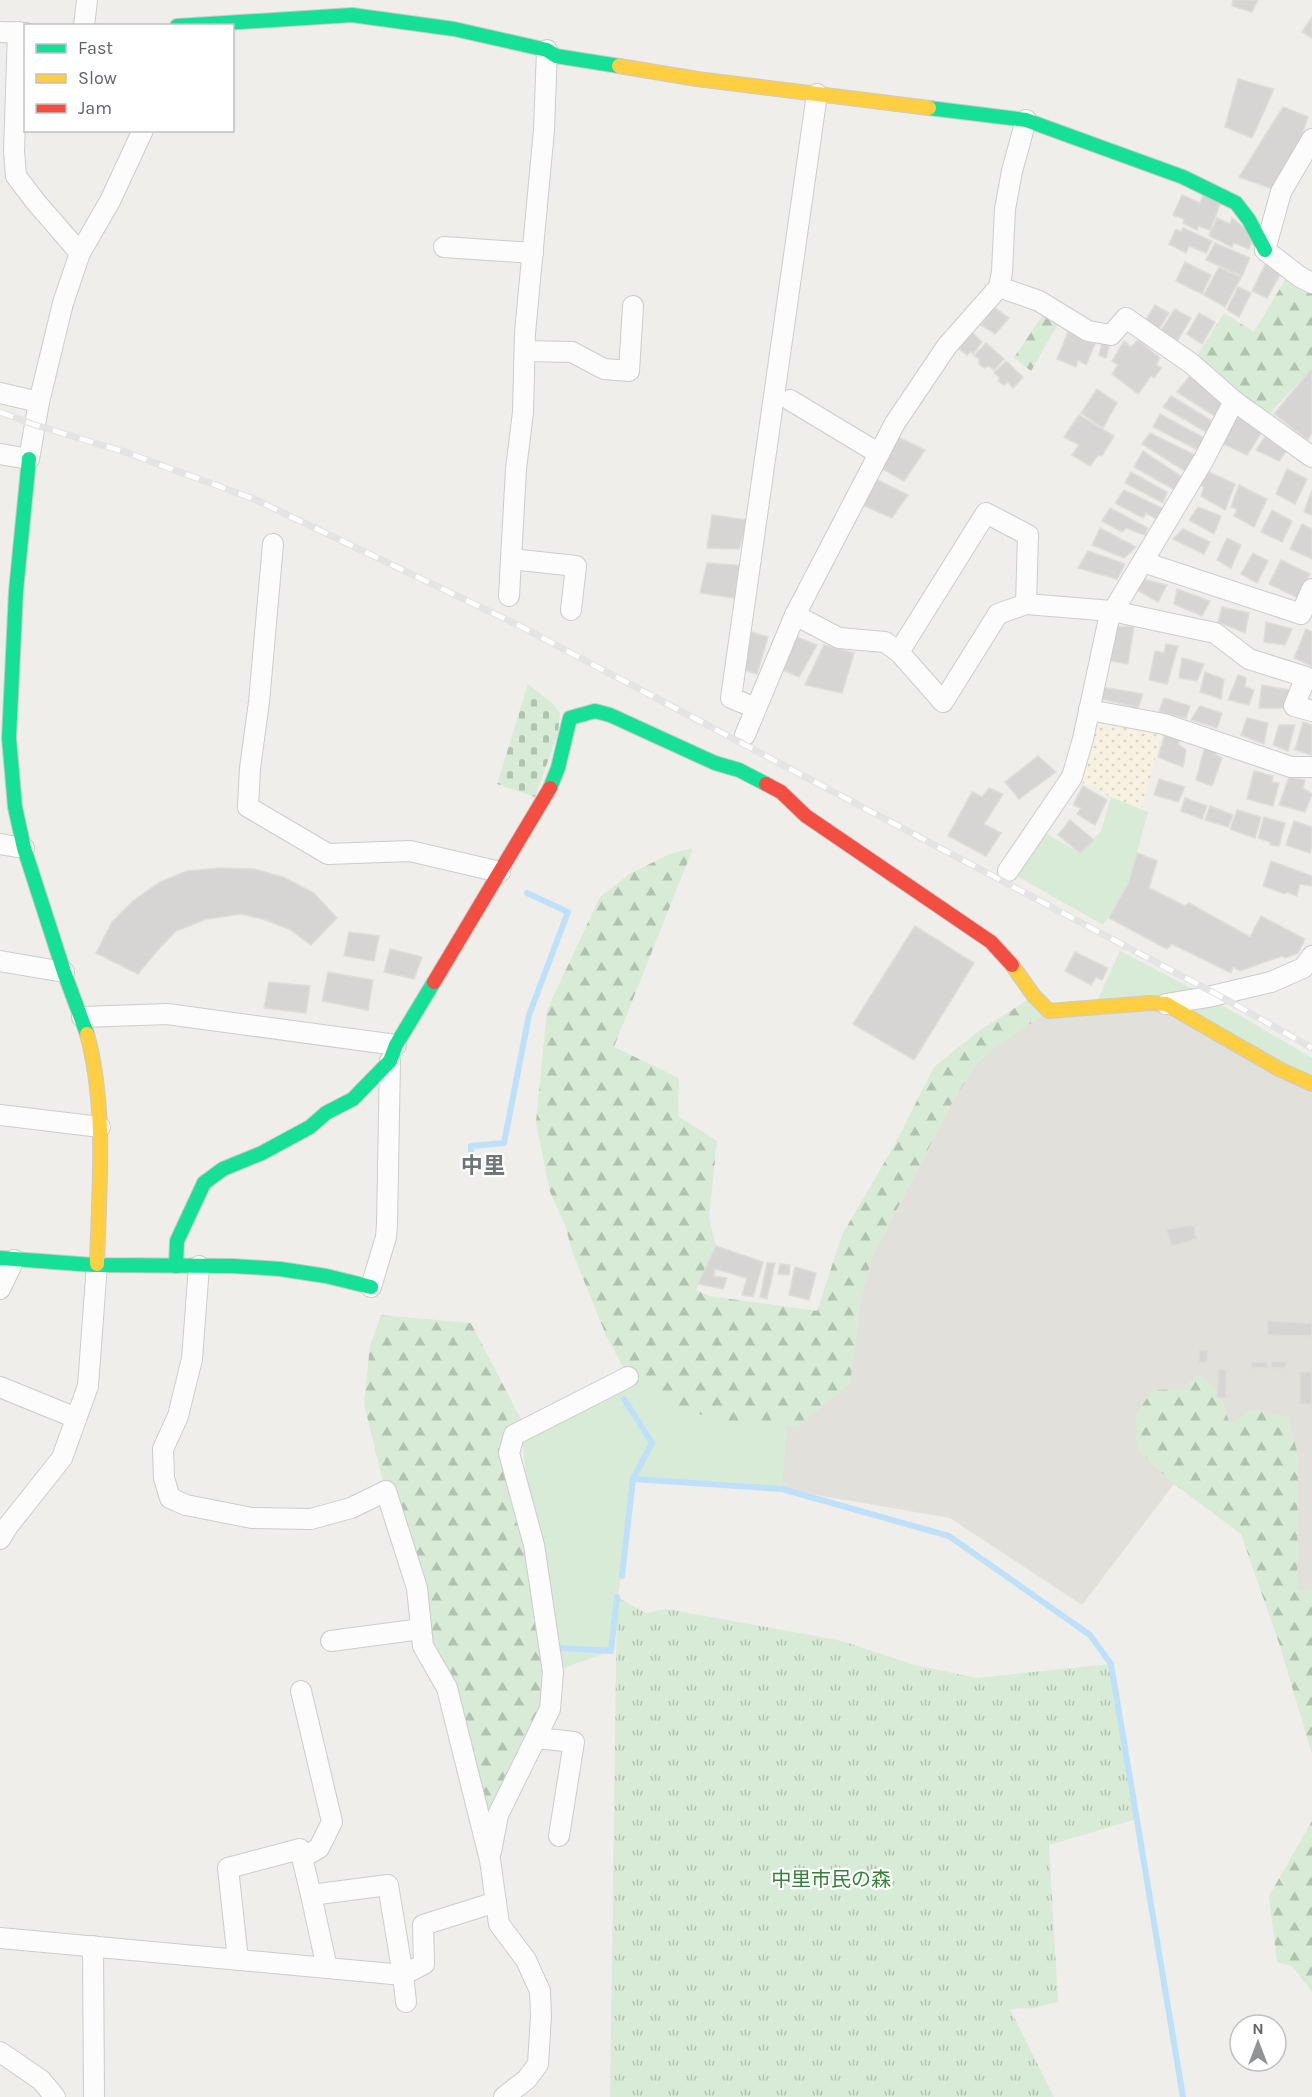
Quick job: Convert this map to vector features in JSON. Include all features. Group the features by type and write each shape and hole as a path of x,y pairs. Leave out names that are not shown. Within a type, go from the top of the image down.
{"street":[{"path":"84,24 87,0"},
{"path":"194,24 352,15 454,29 547,50 556,56 698,79 1026,120 1183,177 1236,203 1249,220 1265,250 1312,283"},
{"path":"15,32 14,151 16,176 80,253"},
{"path":"509,596 516,469 523,412 525,351 543,130 547,50"},
{"path":"756,708 731,698 817,94"},
{"path":"745,735 795,615 895,423 947,345 999,287 1002,272 1005,209 1012,171 1026,120"},
{"path":"0,1539 62,1458 88,1386 97,1264 100,1127 93,1057 82,1017 64,972 24,848 4,737 29,459 39,402 63,303 80,253 110,201 142,132"},
{"path":"1265,250 1281,192 1312,139"},
{"path":"444,248 533,253"},
{"path":"999,287 1039,301 1088,332 1111,335 1126,318 1192,364 1234,401 1312,458"},
{"path":"525,351 572,352 604,369 628,371 633,306"},
{"path":"0,393 39,402"},
{"path":"790,400 878,453"},
{"path":"1008,871 1072,777 1112,611 1203,459 1234,401"},
{"path":"0,454 29,459"},
{"path":"899,652 986,513 1028,535 1026,604"},
{"path":"273,544 248,807 328,854 410,851 500,872"},
{"path":"511,559 576,566 571,610"},
{"path":"1143,562 1301,614 1312,589"},
{"path":"0,588 16,591"},
{"path":"795,615 839,638 885,642 899,652 943,702 998,614 1026,604 1112,611 1215,633 1249,659 1306,677 1293,706 1312,711"},
{"path":"1089,710 1164,724 1291,767 1312,767"},
{"path":"176,1266 177,1241 204,1183 223,1169 262,1153 310,1127 326,1113 353,1099 393,1053 548,791 558,768 570,718 595,711 610,714 715,763 739,770 781,792 806,816 991,942 1018,972 1034,996 1049,1011 1150,1003 1166,1004 1208,997 1271,982 1309,965"},
{"path":"0,844 24,848"},
{"path":"0,961 64,972"},
{"path":"1166,1004 1289,1074 1312,1084"},
{"path":"82,1017 167,1014 393,1053"},
{"path":"0,1289 7,1259 273,1269 327,1277 370,1287 386,1237 393,1053"},
{"path":"0,1115 100,1127"},
{"path":"199,1266 192,1359 178,1416 162,1449 164,1478 170,1498 186,1505 252,1518 311,1519 351,1508 386,1491 417,1588 423,1646 447,1688 490,1860 498,1924 526,1960 540,1991 541,2016 537,2064 527,2079 504,2097"},
{"path":"490,1860 498,1815 550,1709 553,1672 534,1545 509,1453 514,1435 628,1377"},
{"path":"0,1387 76,1418"},
{"path":"331,1641 421,1629"},
{"path":"301,1691 332,1821 319,1848 302,1858"},
{"path":"536,1738 574,1742 559,1836"},
{"path":"238,1960 228,1868 300,1849 327,1968"},
{"path":"311,1895 388,1885 406,2002"},
{"path":"0,1938 403,1975 424,1964 423,1925 496,1902"},
{"path":"93,1946 94,2097"},
{"path":"0,2052 40,2080 55,2097"}],"shaded area":[{"path":"1166,1004 1312,1084 1312,1589 1297,1590 1298,1455 1230,1424 1218,1390 1153,1390 1137,1449 1174,1484 1082,1605 950,1518 782,1489 786,1426 850,1384 861,1296 873,1255 952,1103 975,1065 988,1052 1049,1011"}],"green space":[{"path":"1291,270 1312,282 1312,368 1263,421 1192,364 1224,313 1254,332"},
{"path":"1048,307 1063,315 1031,371 1014,358"},
{"path":"528,684 552,703 560,713 558,733 535,797 497,784"},
{"path":"1111,797 1148,812 1129,882 1103,925 1008,871 1038,829 1080,853 1101,831"},
{"path":"693,848 614,1047 679,1078 678,1116 717,1141 709,1218 716,1246 696,1290 709,1296 817,1311 842,1235 894,1146 934,1067 980,1030 1034,996 1049,1011 988,1052 975,1065 952,1103 873,1255 861,1296 850,1384 797,1427 739,1423 689,1412 660,1403 628,1377 606,1335 573,1254 565,1225 550,1192 536,1122 547,1010 600,897 631,873 670,854"},
{"path":"1120,951 1208,997 1312,1058 1312,1084 1166,1004 1094,1008"},
{"path":"381,1315 471,1323 526,1429 514,1435 553,1672 490,1860 447,1688 423,1646 364,1404 370,1346"},
{"path":"1198,1374 1218,1390 1230,1424 1253,1409 1288,1417 1298,1455 1297,1589 1312,1589 1312,1754 1279,1643 1241,1534 1174,1484 1137,1449 1136,1414 1153,1390 1183,1389"},
{"path":"628,1377 786,1426 782,1489 633,1479 611,1651 553,1672 522,1442"},
{"name":"中里市民の森","path":"617,1597 646,1613 667,1609 842,1641 911,1664 976,1678 1111,1664 1137,1819 1049,1845 1058,2002 1033,2008 1010,2009 1054,2097 610,2097"},
{"path":"1312,1821 1312,1992 1293,1967 1277,1962 1269,1896"}],"sand":[{"path":"1089,710 1164,724 1142,809 1111,797 1072,777"}],"building":[{"path":"1233,0 1258,0 1252,12 1232,6"},
{"path":"1312,17 1312,38 1302,32"},
{"path":"1238,79 1274,89 1252,138 1225,127"},
{"path":"1283,107 1308,117 1281,192 1239,177"},
{"path":"1182,195 1200,203 1203,195 1221,202 1210,230 1199,226 1197,230 1183,223 1184,219 1173,215"},
{"path":"1217,218 1230,224 1232,218 1254,236 1249,249 1234,243 1232,247 1209,236"},
{"path":"1183,228 1212,241 1206,253 1189,246 1186,253 1169,244 1176,229 1181,232"},
{"path":"1215,243 1250,258 1242,276 1206,260"},
{"path":"1185,262 1211,275 1202,294 1176,281"},
{"path":"1265,265 1281,273 1267,298 1252,291"},
{"path":"1219,267 1241,277 1225,307 1204,295"},
{"path":"1238,287 1251,293 1239,317 1227,310"},
{"path":"1155,305 1169,313 1159,329 1145,321"},
{"path":"994,307 1009,318 995,334 981,325"},
{"path":"1175,309 1191,318 1176,343 1160,332"},
{"path":"1199,313 1215,322 1202,344 1187,334"},
{"path":"970,330 982,342 973,354 971,352 967,355 959,349 961,346 957,344"},
{"path":"1068,332 1095,344 1086,365 1078,360 1076,367 1057,359"},
{"path":"1103,340 1110,342 1106,358 1099,355"},
{"path":"1138,340 1160,358 1156,365 1161,368 1154,378 1151,376 1138,394 1112,374 1118,365 1112,361 1124,341 1131,347"},
{"path":"986,343 1004,359 994,370 989,366 984,368 979,364 979,359 974,356"},
{"path":"1006,361 1023,377 1013,388 1008,382 1004,385 999,382 999,377 994,373"},
{"path":"1312,368 1312,432 1308,440 1274,414"},
{"path":"1191,374 1225,403 1215,416 1177,392"},
{"path":"1097,389 1117,403 1103,428 1081,413"},
{"path":"1171,396 1214,422 1206,432 1163,407"},
{"path":"1236,413 1263,430 1247,455 1219,442"},
{"path":"1160,414 1206,439 1200,451 1153,427"},
{"path":"1079,415 1114,436 1102,456 1098,455 1090,466 1072,455 1079,445 1064,437"},
{"path":"1150,433 1197,456 1188,473 1142,444"},
{"path":"1267,434 1288,449 1279,461 1256,450"},
{"path":"896,436 925,450 904,481 879,467"},
{"path":"1143,451 1185,479 1175,490 1134,467"},
{"path":"1202,469 1235,484 1225,510 1201,496 1204,487 1196,483"},
{"path":"1287,469 1307,479 1295,504 1276,494"},
{"path":"1131,472 1167,492 1163,503 1125,483"},
{"path":"876,479 908,495 892,518 860,504"},
{"path":"1239,485 1267,499 1254,527 1234,516 1237,509 1231,507"},
{"path":"1124,490 1166,510 1159,520 1146,513 1143,518 1115,503"},
{"path":"1312,490 1312,515 1304,512"},
{"path":"1198,507 1221,516 1214,534 1189,520"},
{"path":"1110,508 1148,528 1145,535 1126,528 1122,532 1102,521"},
{"path":"1272,510 1292,521 1282,542 1261,532"},
{"path":"712,515 748,520 739,549 707,548"},
{"path":"1302,524 1312,529 1312,559 1290,549"},
{"path":"1100,528 1136,547 1124,558 1092,545"},
{"path":"1183,529 1210,542 1204,554 1173,539"},
{"path":"1227,538 1241,545 1231,568 1217,560"},
{"path":"1088,551 1125,564 1117,579 1078,568"},
{"path":"1253,553 1268,561 1257,583 1241,574"},
{"path":"1281,560 1310,574 1298,598 1269,584"},
{"path":"707,563 746,566 739,599 700,593"},
{"path":"1143,579 1167,585 1158,602 1137,590"},
{"path":"1177,589 1210,601 1202,616 1174,604"},
{"path":"1222,607 1249,613 1245,633 1218,622"},
{"path":"1266,622 1292,629 1285,645 1264,642"},
{"path":"1134,626 1128,664 1105,660 1114,627"},
{"path":"1306,629 1312,632 1312,666 1294,658"},
{"path":"748,631 768,637 757,674 741,669"},
{"path":"792,635 817,645 799,677 780,669"},
{"path":"1166,644 1178,646 1167,684 1149,680 1155,651 1164,653"},
{"path":"824,645 854,653 842,693 805,685"},
{"path":"1182,658 1204,664 1197,681 1179,678"},
{"path":"1205,672 1224,679 1221,699 1200,692"},
{"path":"1238,675 1246,678 1245,687 1254,690 1249,705 1228,700"},
{"path":"1262,685 1290,690 1284,708 1259,708"},
{"path":"1103,687 1143,694 1138,708 1102,699"},
{"path":"1164,698 1190,706 1186,718 1159,712"},
{"path":"1200,706 1222,713 1217,728 1191,720"},
{"path":"1247,718 1268,723 1264,744 1241,735"},
{"path":"1303,722 1312,725 1312,755 1295,750"},
{"path":"1279,725 1295,725 1288,751 1273,745"},
{"path":"1167,728 1183,732 1178,744 1186,750 1183,767 1158,757"},
{"path":"1206,742 1219,746 1215,754 1222,758 1212,786 1196,780"},
{"path":"1038,756 1056,772 1019,799 1005,782"},
{"path":"1254,771 1273,776 1272,782 1279,783 1273,806 1247,799"},
{"path":"1289,777 1305,780 1303,788 1312,794 1305,812 1279,805"},
{"path":"1159,779 1185,787 1178,802 1154,795"},
{"path":"1083,786 1107,800 1095,825 1077,814 1081,808 1073,805"},
{"path":"989,788 1003,794 984,824 1001,833 986,856 948,836 972,792 982,797"},
{"path":"1185,798 1207,806 1202,819 1181,811"},
{"path":"1210,806 1233,815 1228,827 1205,820"},
{"path":"1237,810 1261,817 1255,838 1230,829"},
{"path":"1264,817 1285,823 1279,846 1270,845 1270,842 1258,838"},
{"path":"1070,820 1094,840 1080,853 1058,835"},
{"path":"1294,821 1312,827 1310,853 1286,845"},
{"path":"1137,853 1157,861 1149,888 1185,906 1189,903 1250,937 1261,916 1305,939 1298,953 1285,958 1282,956 1240,971 1233,967 1231,973 1172,944 1167,949 1109,918 1129,882"},
{"path":"1271,861 1312,876 1312,886 1300,884 1297,896 1263,886"},
{"path":"221,868 254,869 283,877 314,893 337,918 311,945 289,929 263,919 241,914 207,919 176,931 138,974 96,953 112,922 133,901 160,882 187,871"},
{"path":"915,926 974,963 914,1060 853,1024"},
{"path":"349,932 379,936 374,961 344,956"},
{"path":"390,949 422,957 414,979 384,972"},
{"path":"1075,952 1108,968 1102,980 1096,977 1091,985 1065,971"},
{"path":"328,972 373,980 368,1010 322,1001"},
{"path":"269,982 310,986 306,1013 264,1008"},
{"path":"1194,1225 1196,1239 1172,1246 1166,1229"},
{"path":"716,1246 763,1262 753,1297 742,1295 747,1278 715,1269 714,1276 727,1278 723,1289 698,1284"},
{"path":"767,1263 775,1263 767,1299 760,1297"},
{"path":"780,1264 790,1265 789,1275 778,1274"},
{"path":"795,1267 816,1273 809,1300 789,1295"},
{"path":"1267,1321 1312,1323 1312,1336 1268,1335"},
{"path":"1199,1350 1208,1350 1207,1362 1199,1363"},
{"path":"1271,1361 1286,1362 1285,1368 1271,1368"},
{"path":"1251,1362 1267,1362 1268,1367 1251,1368"},
{"path":"1219,1368 1226,1371 1226,1398 1217,1397"},
{"path":"1300,1372 1312,1372 1312,1404 1300,1404"}],"waterway":[{"path":"471,1168 471,1146 504,1143 529,1015 568,912 527,893"},
{"path":"622,1576 633,1479 652,1443 624,1399"},
{"path":"633,1479 782,1489 949,1536 1090,1635 1111,1664 1183,2097"},
{"path":"561,1648 611,1651 617,1597"}],"railway":[{"path":"0,412 125,452 254,499 518,625 1218,995 1312,1048"}],"traffic: fast":[{"path":"209,24 352,15 454,29 547,50 556,56 619,66"},
{"path":"929,108 1026,120 1183,177 1236,203 1249,220 1265,250"},
{"path":"29,459 16,591 9,738 15,807 24,848 64,972 87,1034"},
{"path":"550,788 558,768 570,718 595,711 610,715 715,763 739,770 766,784"},
{"path":"176,1266 177,1241 204,1183 223,1169 262,1153 310,1127 326,1113 353,1099 390,1061 396,1045 434,982"},
{"path":"0,1258 93,1265 233,1266 280,1269 326,1276 371,1287"}],"traffic: slow":[{"path":"619,66 697,79 929,108"},
{"path":"1012,965 1034,996 1049,1011 1150,1003 1166,1004 1279,1069 1312,1084"},
{"path":"87,1034 97,1090 99,1119 97,1264"}],"traffic: jam":[{"path":"766,784 781,792 806,816 991,942 1012,965"},
{"path":"434,982 550,788"}],"district":[{"name":"中里","path":"483,1166"}]}
